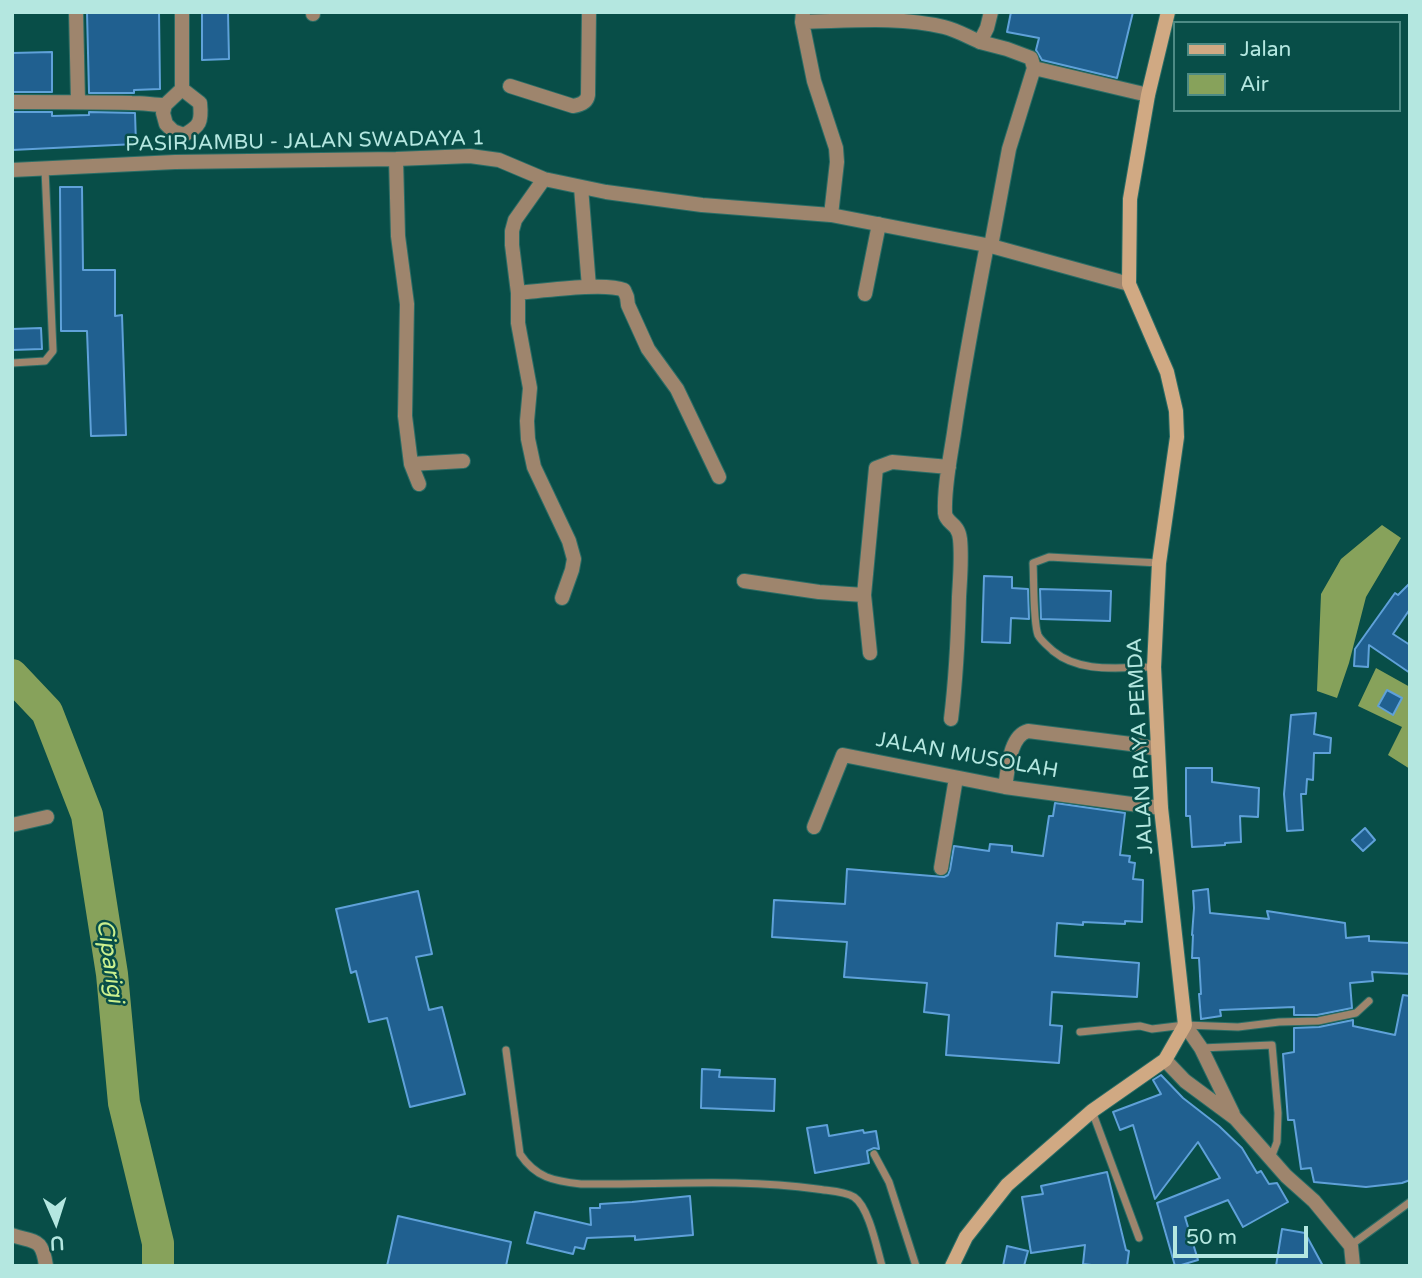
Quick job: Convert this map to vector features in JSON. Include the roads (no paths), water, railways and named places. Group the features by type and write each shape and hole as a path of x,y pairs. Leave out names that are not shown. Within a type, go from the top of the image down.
{"main road":[{"name":"JALAN RAYA PEMDA","path":"1168,12 1148,95 1130,199 1129,284 1167,372 1176,411 1177,437 1159,563 1154,667 1161,808 1185,1024"},
{"path":"952,1266 967,1237 1007,1185 1092,1111 1165,1060 1185,1024"}],"street":[{"path":"76,12 78,102"},
{"path":"182,12 182,89 165,105 163,113 166,124 173,131 184,135 197,127 201,117 200,103 182,89"},
{"path":"510,86 573,106 587,100 589,12"},
{"path":"980,42 991,12"},
{"path":"831,215 836,148 814,81 803,17 916,22 947,28 1031,58 1034,68 1009,149 958,401 949,467 945,516 958,529 961,552 957,671 951,719"},
{"path":"1034,68 1148,95"},
{"path":"12,102 165,105"},
{"name":"PASIRJAMBU - JALAN SWADAYA 1","path":"12,170 175,162 470,156 499,160 544,179 606,192 702,205 831,215 989,245 1129,284"},
{"path":"396,159 398,236 407,304 405,416 411,464 419,484"},
{"path":"544,179 515,220 512,245 518,293 518,323 530,387 528,430 534,467 569,541 574,559 562,598"},
{"path":"580,187 589,287"},
{"path":"865,293 879,225"},
{"path":"518,293 589,287 617,287 624,290 648,349 677,389 719,477"},
{"path":"411,464 463,461"},
{"path":"870,653 864,595 876,467 892,462 949,467"},
{"path":"744,582 864,595"},
{"path":"1005,788 1013,747 1017,738 1028,731 1158,749"},
{"name":"JALAN MUSOLAH","path":"814,827 843,755 1005,788 1161,808"},
{"path":"941,869 956,778"},
{"path":"12,825 47,817"},
{"path":"1185,1024 1201,1048 1235,1118"},
{"path":"1165,1060 1185,1081 1235,1118 1286,1176 1314,1201 1350,1246 1353,1266"},
{"path":"12,1235 37,1242 43,1251 46,1266"}],"lane":[{"path":"12,363 46,360 53,351 45,169"},
{"path":"1154,667 1096,668 1078,665 1046,645 1038,636 1033,563 1049,556 1159,563"},
{"path":"1080,1032 1139,1026 1152,1029 1185,1024 1238,1027 1318,1021 1356,1013 1369,1001"},
{"path":"1201,1048 1272,1045 1278,1113 1277,1142 1270,1159"},
{"path":"506,1050 520,1154 527,1166 538,1174 555,1182 581,1184 704,1183 790,1186 853,1196 861,1204 868,1219 882,1266"},
{"path":"1092,1111 1139,1238"},
{"path":"874,1154 889,1182 916,1266"},
{"path":"1350,1246 1410,1202"}],"water":[{"path":"1382,525 1401,538 1366,597 1337,698 1317,691 1321,594 1341,559"},
{"path":"1376,668 1410,687 1410,769 1388,755 1402,727 1358,706"}],"waterway":[{"name":"Ciparigi","path":"12,675 47,712 87,815 112,974 124,1103 158,1243 158,1266"}]}
